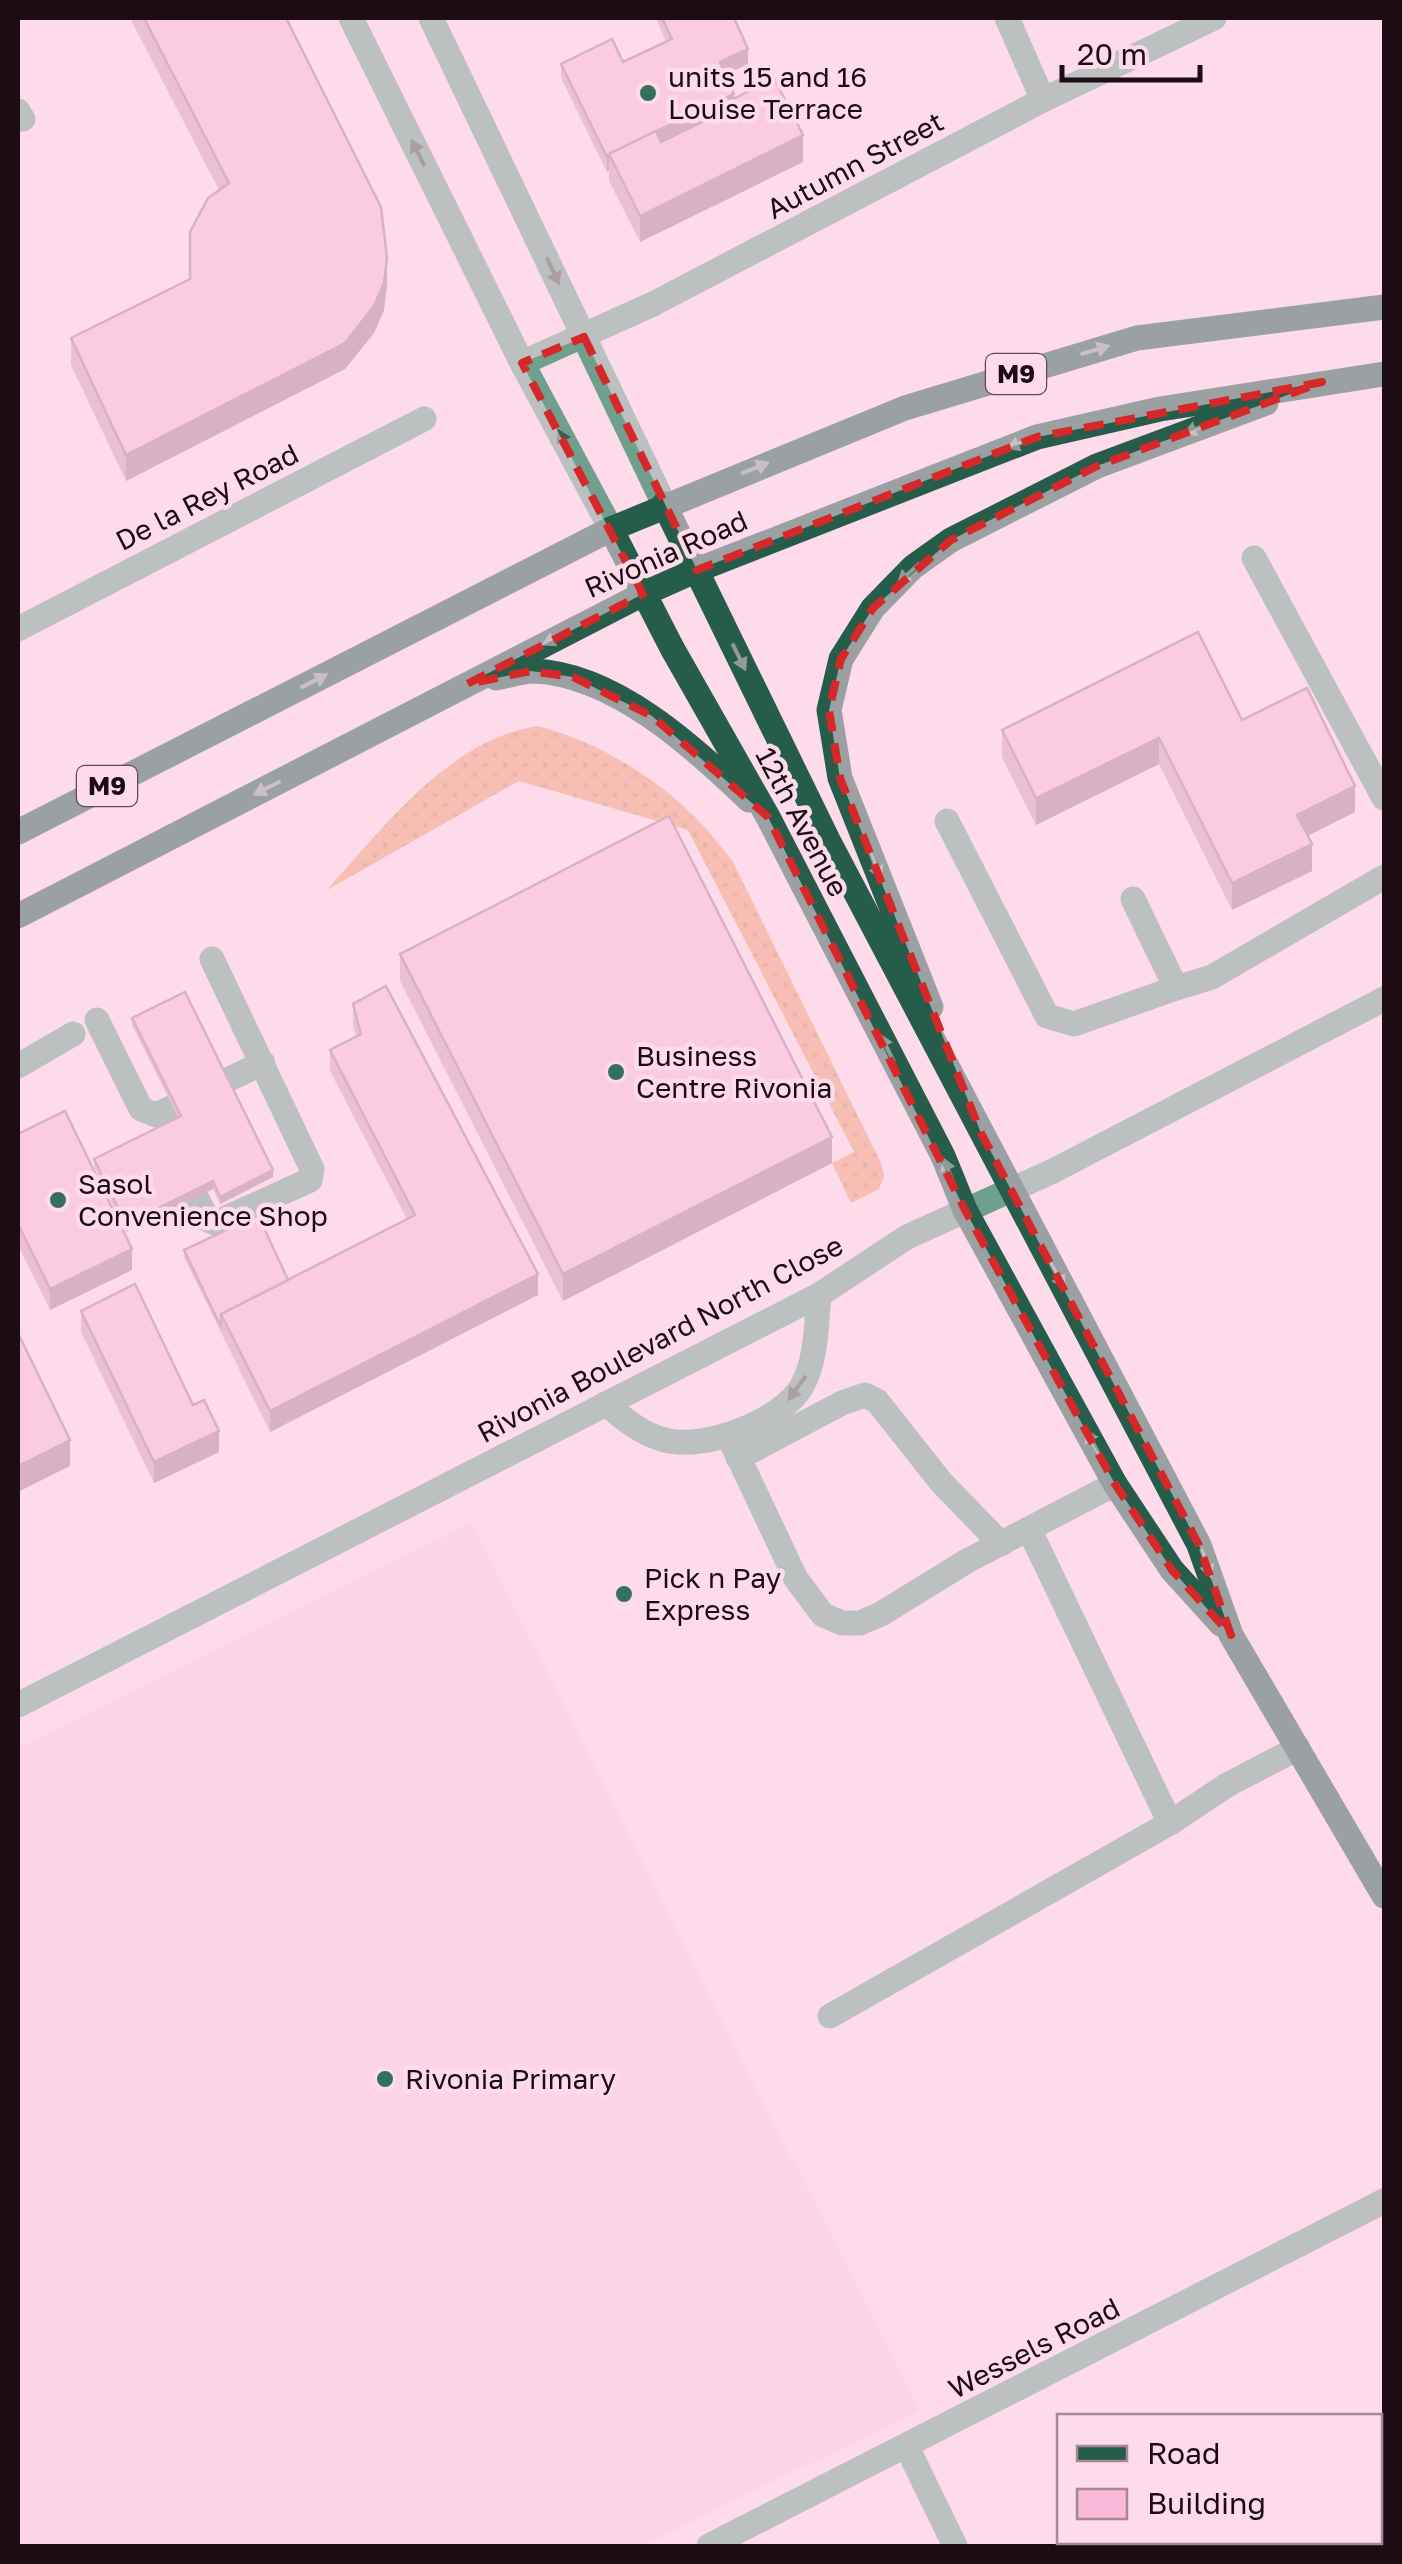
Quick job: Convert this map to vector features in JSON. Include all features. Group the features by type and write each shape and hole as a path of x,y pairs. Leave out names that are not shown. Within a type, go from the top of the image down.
{"main road":[{"name":"Rivonia Road","path":"18,832 611,529 905,408 1137,338 1384,307"},
{"name":"Rivonia Road","path":"18,916 642,594 697,570 1037,437 1160,409 1384,374"},
{"path":"981,1133 840,778 829,710 842,659 872,608 914,567 951,540 1097,466 1322,382"},
{"name":"12th Avenue","path":"664,504 828,840 1199,1545 1231,1635 1384,1896"},
{"name":"12th Avenue","path":"611,529 642,594 768,817 943,1156 965,1210 1116,1484 1172,1570 1231,1635"},
{"path":"467,684 531,671 573,677 652,716 696,749 768,817"}],"street":[{"name":"12th Avenue","path":"352,18 522,364 611,529"},
{"name":"12th Avenue","path":"431,18 664,504"},
{"path":"1006,18 1044,100"},
{"name":"Autumn Street","path":"522,364 652,304 1044,100 1214,18"},
{"name":"De la Rey Road","path":"18,629 424,419"},
{"path":"1254,558 1384,798"},
{"path":"947,821 1047,1016 1074,1024 1212,976 1384,876"},
{"path":"1133,898 1176,988"},
{"path":"196,1197 208,1220 215,1223 310,1180 312,1169 212,959"},
{"name":"Rivonia Boulevard North Close","path":"18,1705 819,1295 907,1236 1052,1171 1384,999"},
{"path":"97,1020 141,1108 164,1118"},
{"path":"18,1066 73,1034"},
{"path":"226,1081 263,1062"},
{"path":"733,1446 800,1389 812,1356 819,1295"},
{"path":"606,1404 644,1434 669,1442 733,1446 865,1395 877,1401 941,1482 1000,1544"},
{"path":"733,1446 796,1579 824,1615 842,1623 860,1623 880,1614 921,1586 1116,1484"},
{"path":"1029,1530 1170,1823"},
{"path":"830,2016 1298,1748"},
{"name":"Wessels Road","path":"709,2546 1384,2200"},
{"path":"907,2446 955,2546"}],"highlighted area":[{"path":"584,337 697,570 1037,437 1322,382 1097,466 951,540 873,608 841,659 829,710 840,778 981,1133 1199,1545 1231,1635 1172,1570 1115,1484 965,1210 768,817 652,716 573,677 531,671 467,684 643,594 522,363"}],"shaded area":[{"path":"537,726 581,741 644,775 698,820 733,862 881,1163 884,1176 879,1189 851,1203 832,1163 854,1152 688,830 519,781 327,890 395,814 447,768 505,735"},
{"name":"Rivonia Primary","path":"472,1523 919,2410 644,2546 18,2546 18,1748"}],"building":[{"path":"144,18 286,18 381,207 387,258 384,283 374,306 345,343 126,455 71,338 190,279 190,232 208,198 229,183"},
{"name":"units 15 and 16 Louise Terrace","path":"662,18 734,18 748,49 720,62 734,94 607,157 561,64 612,39 623,62 672,39"},
{"path":"774,78 803,135 640,216 609,154 656,131 661,142 723,112 720,106"},
{"path":"1198,632 1242,720 1307,688 1355,786 1297,815 1312,844 1232,883 1159,738 1036,798 1002,730"},
{"name":"Business Centre Rivonia","path":"669,816 832,1137 563,1274 400,954"},
{"path":"386,986 538,1274 270,1411 221,1314 415,1215 330,1050 361,1034 353,1004"},
{"path":"185,992 273,1170 220,1197 213,1181 126,1224 94,1159 181,1116 132,1018"},
{"name":"Sasol Convenience Shop","path":"65,1111 132,1249 50,1289 18,1224 18,1134"},
{"path":"258,1215 288,1280 221,1314 221,1327 184,1250"},
{"path":"135,1284 193,1405 204,1400 219,1431 154,1462 81,1311"},
{"path":"18,1333 70,1440 18,1466"}],"place":[{"name":"units 15 and 16 Louise Terrace","path":"648,93"},
{"name":"Business Centre Rivonia","path":"616,1072"},
{"name":"Sasol Convenience Shop","path":"58,1200"},
{"name":"Pick n Pay Express","path":"624,1594"},
{"name":"Rivonia Primary","path":"385,2079"}]}
